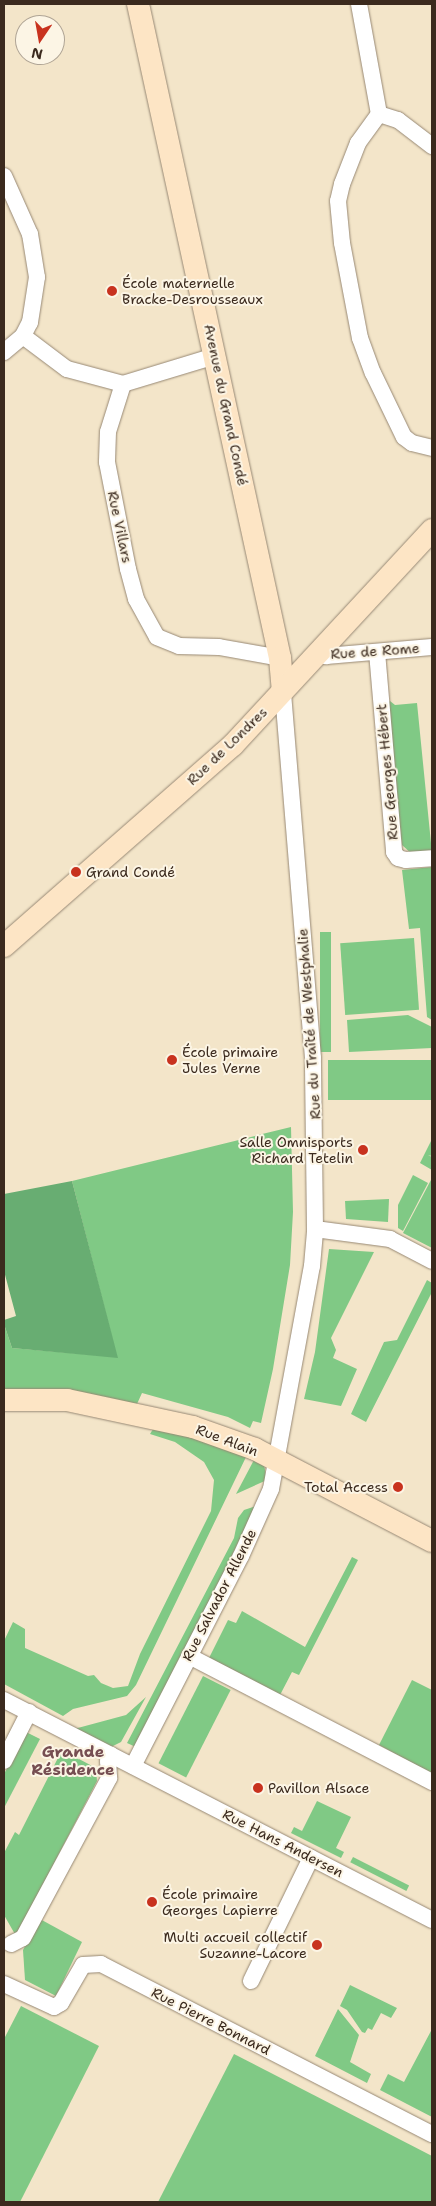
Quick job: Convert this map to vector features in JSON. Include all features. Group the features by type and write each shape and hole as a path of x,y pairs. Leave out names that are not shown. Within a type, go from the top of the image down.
{"street":[{"name":"Avenue du Grand Condé","path":"138,4 280,658 283,690"},
{"path":"360,4 379,114 358,143 342,184 338,200 342,243 360,338 373,373 404,437 412,443 432,448"},
{"path":"379,114 398,120 432,146"},
{"path":"4,176 30,234 37,277 30,322 23,336 4,352"},
{"path":"23,336 67,369 123,384 215,356"},
{"name":"Rue Villars","path":"123,384 108,432 107,462 136,599 151,629 157,636 179,646 219,647 280,658"},
{"name":"Rue de Londres","path":"4,946 232,745 432,530"},
{"name":"Rue de Rome","path":"319,651 326,656 432,647"},
{"name":"Rue Georges Hébert","path":"377,652 394,852 398,858 406,860 432,858"},
{"name":"Rue du Traîté de Westphalie","path":"283,690 313,1058 315,1230 302,1333 283,1416"},
{"path":"315,1230 390,1239 432,1261"},
{"name":"Rue Alain","path":"4,1400 67,1400 141,1414 237,1442 432,1541"},
{"name":"Rue Salvador Allende","path":"133,1766 241,1556 271,1488 277,1462 283,1416"},
{"path":"189,1656 432,1782"},
{"name":"Rue Hans Andersen","path":"4,1700 432,1920"},
{"path":"4,1761 29,1712"},
{"path":"11,1944 23,1938 109,1778 108,1761 111,1755"},
{"path":"251,1981 311,1858"},
{"name":"Rue Pierre Bonnard","path":"4,1984 54,2007 61,2003 83,1966 100,1964 432,2134"}],"green space":[{"path":"390,701 395,705 417,703 432,853 413,855 402,845 386,704"},
{"path":"432,867 432,1020 427,1017 420,928 409,929 402,870"},
{"path":"320,932 331,932 331,1052 320,1052"},
{"path":"414,938 419,1010 345,1015 340,943"},
{"path":"408,1015 432,1027 432,1048 349,1052 347,1020"},
{"path":"328,1060 432,1060 432,1100 328,1100"},
{"path":"291,1127 293,1212 290,1265 273,1369 261,1423 253,1421 250,1428 228,1417 142,1393 137,1404 47,1389 4,1391 4,1324 12,1348 117,1357 72,1181"},
{"path":"432,1139 432,1156 428,1155 432,1157 432,1170 420,1163"},
{"path":"413,1175 428,1183 403,1231 398,1228 398,1205"},
{"path":"432,1178 432,1248 403,1233"},
{"path":"72,1181 118,1358 12,1348 4,1324 4,1320 16,1316 4,1271 4,1194"},
{"path":"389,1199 388,1222 346,1219 345,1201"},
{"path":"329,1249 374,1252 331,1338 336,1350 333,1358 357,1369 341,1406 304,1399 315,1352"},
{"path":"427,1280 432,1283 432,1292 366,1422 351,1414 384,1342 397,1340"},
{"path":"155,1426 247,1455 136,1685 127,1696 73,1709 63,1716 4,1684 4,1641 13,1622 25,1629 25,1648 88,1676 94,1675 101,1683 113,1688 128,1686 140,1654 211,1511 214,1480 204,1462 175,1442 150,1434"},
{"path":"255,1458 264,1465 267,1480 236,1494"},
{"path":"256,1506 138,1748 127,1743 234,1538 238,1518 244,1510"},
{"path":"352,1557 358,1560 299,1675 292,1672 280,1695 209,1658 228,1620 236,1623 242,1611 305,1647"},
{"path":"203,1676 231,1690 186,1777 159,1763"},
{"path":"412,1680 432,1690 432,1774 379,1745"},
{"path":"146,1697 121,1742 111,1747 74,1729 126,1715"},
{"path":"26,1732 40,1739 4,1808 4,1774"},
{"path":"62,1750 96,1768 97,1781 16,1936 4,1915 4,1853 15,1832 19,1835"},
{"path":"317,1801 351,1817 336,1848 344,1852 341,1858 291,1833 294,1827 302,1831"},
{"path":"353,1857 409,1886 406,1891 350,1862"},
{"path":"40,1919 82,1942 56,1996 25,1980 23,1950"},
{"path":"350,1985 397,2008 391,2018 381,2013 372,2030 368,2028 365,2033 362,2032 347,2010 340,2006"},
{"path":"21,2006 99,2046 20,2202 4,2202 4,2039"},
{"path":"338,2009 359,2035 350,2062 371,2074 367,2083 315,2056"},
{"path":"432,2029 432,2117 380,2090 388,2074 404,2082"},
{"path":"234,2054 432,2156 432,2202 158,2202"}],"place":[{"name":"École maternelle Bracke-Desrousseaux","path":"112,291"},
{"name":"Grand Condé","path":"76,872"},
{"name":"École primaire Jules Verne","path":"172,1060"},
{"name":"Salle Omnisports Richard Tetelin","path":"363,1150"},
{"name":"Total Access","path":"398,1487"},
{"name":"Pavillon Alsace","path":"258,1788"},
{"name":"École primaire Georges Lapierre","path":"152,1902"},
{"name":"Multi accueil collectif Suzanne-Lacore","path":"317,1945"}],"district":[{"name":"Grande Résidence","path":"73,1761"}]}
